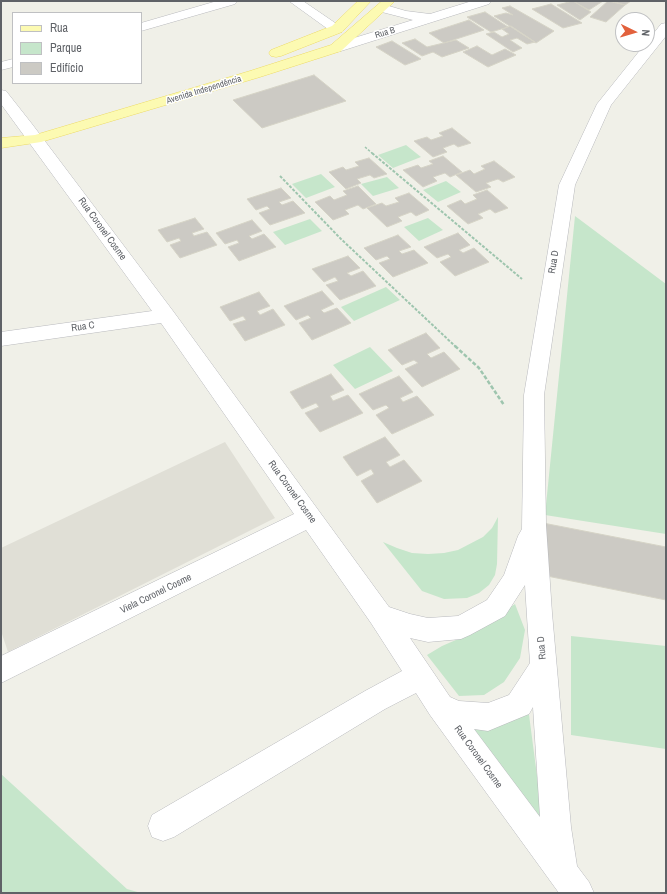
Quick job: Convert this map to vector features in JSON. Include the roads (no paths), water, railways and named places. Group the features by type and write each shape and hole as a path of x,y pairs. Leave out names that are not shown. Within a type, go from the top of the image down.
{"main road":[{"name":"Avenida Independência","path":"1,143 242,67 337,29 365,1"},
{"name":"Avenida Independência","path":"1,130 32,133 255,74 336,48 386,5"},
{"path":"242,67 255,74"}],"street":[{"path":"142,26 231,1"},
{"path":"295,1 337,29"},
{"name":"Rua B","path":"336,48 485,1"},
{"name":"Rua B","path":"386,5 405,15 433,18"},
{"name":"Rua D","path":"440,706 457,714 488,717 519,705 543,665 534,525 534,395 567,185 604,104 666,27"},
{"path":"1,66 12,63"},
{"name":"Rua Coronel Cosme","path":"1,94 32,133 166,316 380,615 440,706 571,883"},
{"name":"Rua C","path":"1,339 166,316"},
{"name":"Viela Coronel Cosme","path":"1,670 310,517"},
{"name":"Rua D","path":"380,615 410,626 428,630 461,627 496,608 515,580 534,525"},
{"path":"543,665 548,744 556,827 571,883"},
{"path":"163,826 368,704 420,676"}]}
